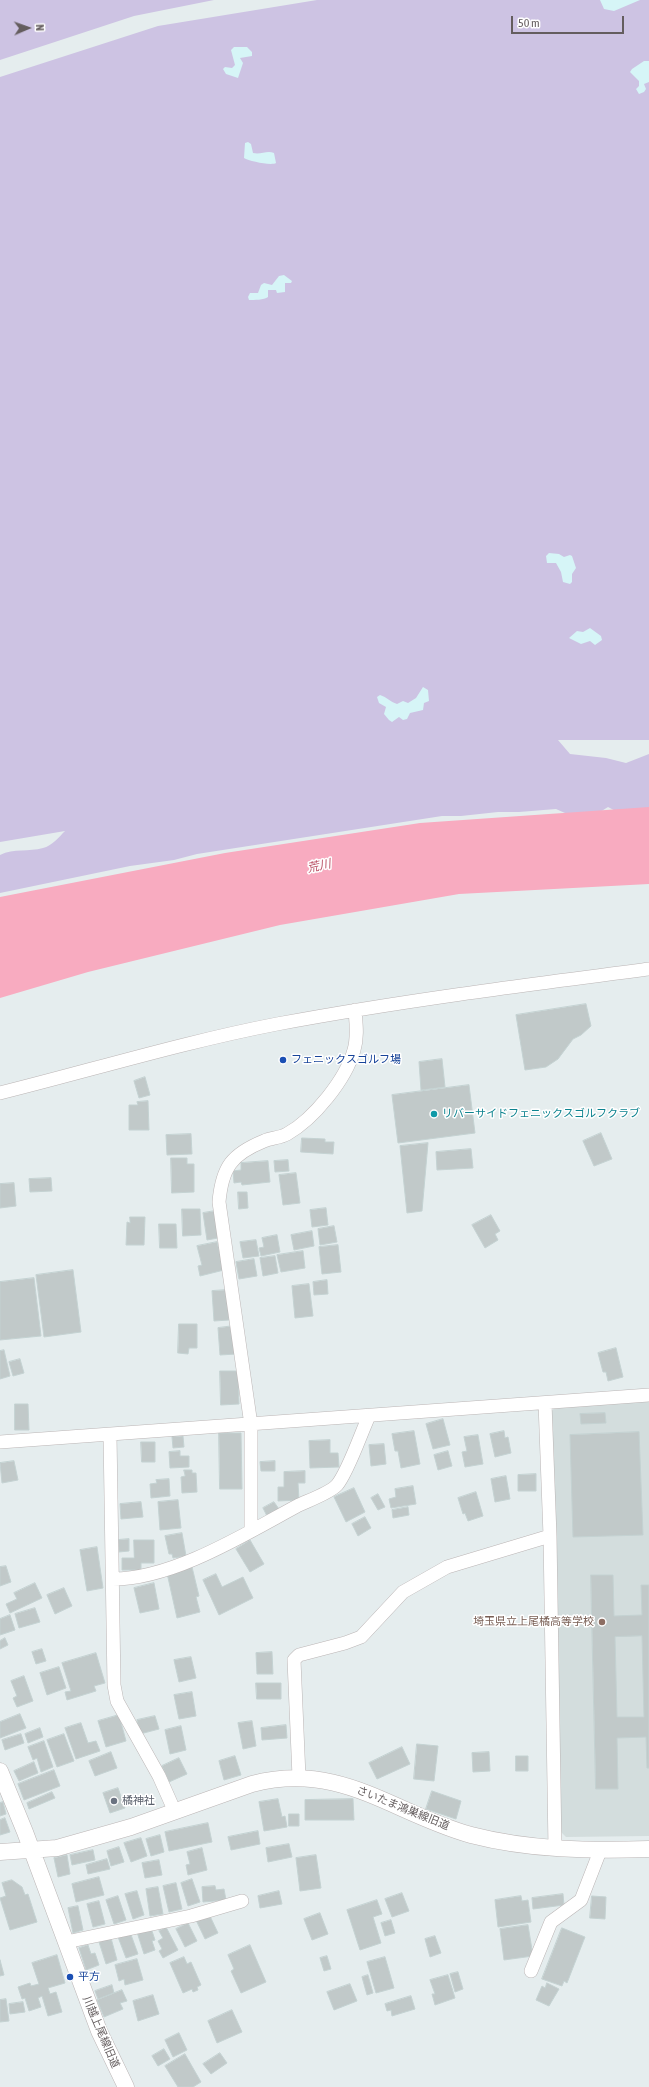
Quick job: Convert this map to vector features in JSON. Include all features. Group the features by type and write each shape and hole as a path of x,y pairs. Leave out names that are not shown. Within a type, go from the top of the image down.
{"street":[{"path":"0,1093 211,1038 355,1010 649,969"},
{"path":"251,1531 251,1424 219,1202 223,1174 231,1160 246,1149 265,1141 286,1135 301,1125 332,1092 354,1050 357,1029 355,1010"},
{"path":"0,1442 649,1395"},
{"path":"544,1403 550,1536 555,1848"},
{"path":"113,1579 128,1579 166,1570 251,1531 336,1486 369,1416"},
{"path":"110,1435 113,1663 117,1701 159,1776 175,1812"},
{"path":"299,1777 294,1660 299,1654 345,1643 361,1637 403,1592 446,1567 550,1536"},
{"path":"0,1771 32,1851"},
{"name":"さいたま鴻巣線旧道","path":"0,1852 32,1851 64,1846 131,1827 252,1784 273,1778 299,1777 338,1783 368,1792 445,1827 473,1835 555,1848 600,1851 649,1849"},
{"name":"川越上尾線旧道","path":"32,1851 99,2032 126,2087"},
{"path":"531,1971 551,1922 581,1900 600,1851"},
{"path":"66,1942 191,1916 242,1901"}],"shaded area":[{"path":"0,0 214,0 134,16 0,60"},
{"path":"317,0 649,0 649,740 558,740 570,754 606,758 626,763 649,754 649,815 623,815 608,807 592,817 574,817 556,809 442,816 197,854 174,860 130,866 0,893 0,855 46,847 55,841 65,831 0,842 0,77 158,26"},
{"name":"埼玉県立上尾橘高等学校","path":"649,1401 649,1836 566,1837 561,1832 551,1412 555,1407"}],"sand":[{"path":"600,0 640,0 614,11 604,9"},
{"path":"234,47 247,47 252,52 252,56 240,58 243,63 238,78 226,74 223,69 225,67 232,68 235,65 231,50"},
{"path":"644,61 649,61 649,82 644,84 646,89 644,92 639,94 636,89 639,86 639,81 630,72"},
{"path":"248,142 251,144 253,153 274,153 276,163 260,163 244,158 245,143"},
{"path":"284,275 292,281 291,283 285,283 285,292 277,293 276,290 268,290 268,297 259,300 249,300 248,297 250,293 258,293 261,285 264,283 272,285 279,276"},
{"path":"549,553 559,554 564,557 570,555 572,556 576,568 572,574 572,582 570,584 563,582 561,572 556,563 547,563 546,556"},
{"path":"590,628 601,636 602,640 595,645 590,641 581,644 569,638 577,631 583,632"},
{"path":"423,687 428,690 429,701 424,703 423,710 410,713 407,719 403,720 399,717 392,722 384,714 386,707 379,703 377,697 380,695 397,704 403,701 408,703 416,698"}],"water":[{"name":"荒川","path":"649,807 649,884 459,894 280,925 88,972 0,998 0,897 225,853 420,823"}],"building":[{"path":"586,1004 591,1026 581,1035 573,1039 558,1059 546,1067 525,1070 516,1015"},
{"path":"442,1059 445,1087 421,1090 419,1062"},
{"path":"145,1077 150,1095 139,1098 134,1081"},
{"name":"リバーサイドフェニックスゴルフクラブ","path":"469,1085 475,1133 398,1143 392,1095"},
{"path":"148,1101 149,1130 129,1130 129,1105 138,1105 137,1102"},
{"path":"601,1133 612,1159 594,1166 583,1141"},
{"path":"191,1134 192,1154 167,1155 166,1135"},
{"path":"302,1138 325,1139 325,1142 334,1142 333,1154 301,1152"},
{"path":"428,1143 422,1211 407,1213 400,1146"},
{"path":"471,1149 473,1168 437,1170 436,1152"},
{"path":"171,1158 187,1158 187,1164 194,1164 194,1192 172,1193"},
{"path":"288,1160 289,1171 275,1172 274,1161"},
{"path":"268,1161 270,1182 242,1185 241,1182 234,1183 233,1171 241,1170 241,1163"},
{"path":"296,1173 300,1203 283,1205 279,1175"},
{"path":"51,1178 52,1191 30,1192 29,1179"},
{"path":"14,1183 16,1206 0,1208 0,1184"},
{"path":"238,1192 247,1192 248,1208 239,1209"},
{"path":"326,1208 328,1225 312,1227 310,1210"},
{"path":"182,1209 200,1209 201,1235 183,1236"},
{"path":"215,1211 218,1238 207,1240 203,1213"},
{"path":"491,1215 500,1231 495,1234 498,1240 485,1248 472,1225"},
{"path":"130,1217 145,1217 144,1245 126,1245 127,1222 130,1223"},
{"path":"159,1224 176,1224 177,1248 160,1248"},
{"path":"334,1226 337,1242 320,1245 318,1229"},
{"path":"312,1231 314,1246 294,1250 291,1235"},
{"path":"277,1235 280,1252 261,1256 259,1248 264,1247 262,1238"},
{"path":"256,1240 259,1256 243,1258 240,1242"},
{"path":"217,1242 224,1270 200,1276 198,1266 202,1265 197,1246"},
{"path":"338,1245 341,1272 322,1274 319,1247"},
{"path":"303,1251 305,1268 281,1272 277,1255"},
{"path":"275,1256 278,1273 263,1276 260,1258"},
{"path":"254,1259 257,1276 239,1279 236,1262"},
{"path":"73,1270 81,1332 44,1337 36,1275"},
{"path":"34,1278 41,1336 0,1340 0,1282"},
{"path":"327,1280 328,1294 314,1295 313,1282"},
{"path":"309,1284 313,1316 295,1318 292,1286"},
{"path":"227,1290 229,1320 214,1321 212,1291"},
{"path":"179,1324 197,1324 197,1348 189,1348 188,1354 178,1353"},
{"path":"234,1326 236,1354 220,1355 218,1328"},
{"path":"616,1348 623,1377 608,1381 606,1372 603,1372 598,1353"},
{"path":"4,1350 10,1376 0,1379 0,1351"},
{"path":"20,1359 24,1373 13,1376 9,1362"},
{"path":"220,1371 238,1371 239,1404 221,1405"},
{"path":"15,1404 28,1404 29,1430 15,1430"},
{"path":"605,1413 606,1423 581,1424 580,1414"},
{"path":"443,1419 450,1445 433,1449 426,1424"},
{"path":"414,1431 420,1464 401,1468 398,1451 395,1451 392,1434"},
{"path":"504,1431 505,1438 508,1437 511,1453 495,1457 490,1434"},
{"path":"639,1432 643,1535 573,1537 570,1435"},
{"path":"219,1433 241,1433 242,1489 220,1489"},
{"path":"478,1435 483,1464 465,1467 462,1452 467,1451 464,1437"},
{"path":"183,1436 184,1447 173,1448 172,1437"},
{"path":"330,1440 330,1453 338,1453 339,1467 310,1468 309,1441"},
{"path":"141,1442 155,1442 155,1462 142,1462"},
{"path":"384,1444 386,1464 371,1466 369,1445"},
{"path":"180,1451 180,1456 189,1456 189,1467 170,1468 169,1452"},
{"path":"448,1451 452,1466 438,1470 434,1455"},
{"path":"14,1461 18,1480 2,1483 0,1463"},
{"path":"275,1461 275,1471 261,1471 260,1462"},
{"path":"184,1470 192,1470 192,1473 196,1473 197,1492 182,1493 181,1477 185,1476"},
{"path":"305,1471 305,1483 298,1483 299,1500 278,1501 278,1487 284,1487 284,1472"},
{"path":"536,1474 536,1491 518,1491 518,1475"},
{"path":"506,1476 510,1499 495,1502 491,1479"},
{"path":"169,1479 170,1496 151,1498 150,1484 157,1483 156,1480"},
{"path":"413,1486 416,1504 391,1508 389,1499 396,1497 395,1489"},
{"path":"354,1488 365,1512 346,1522 334,1497"},
{"path":"476,1492 483,1516 468,1521 465,1513 463,1514 458,1498"},
{"path":"378,1494 385,1507 378,1510 371,1498"},
{"path":"178,1500 181,1528 160,1530 158,1502"},
{"path":"141,1502 143,1517 121,1519 120,1504"},
{"path":"274,1502 279,1509 267,1516 263,1508"},
{"path":"408,1507 409,1515 393,1518 392,1510"},
{"path":"365,1517 371,1528 358,1536 352,1524"},
{"path":"182,1533 186,1556 173,1558 172,1554 169,1554 165,1536"},
{"path":"129,1539 129,1551 119,1552 118,1540"},
{"path":"134,1540 154,1540 154,1563 141,1563 141,1570 122,1570 122,1558 134,1558"},
{"path":"250,1540 264,1564 250,1572 236,1549"},
{"path":"97,1547 103,1588 87,1591 80,1550"},
{"path":"6,1566 11,1582 0,1586 0,1567"},
{"path":"192,1567 199,1596 196,1597 200,1612 177,1618 167,1573"},
{"path":"216,1574 222,1587 243,1577 253,1598 219,1615 203,1580"},
{"path":"591,1575 613,1575 614,1616 642,1615 641,1585 649,1585 649,1768 647,1768 646,1737 617,1738 618,1789 596,1789","holes":["642,1636 644,1717 617,1717 615,1637"]},
{"path":"35,1583 42,1598 10,1613 6,1604 17,1599 14,1593"},
{"path":"154,1583 159,1609 140,1613 134,1588"},
{"path":"64,1588 72,1606 55,1614 47,1595"},
{"path":"35,1608 40,1622 19,1628 15,1614"},
{"path":"10,1615 15,1630 0,1635 0,1619"},
{"path":"5,1638 8,1645 0,1649 0,1641"},
{"path":"42,1649 46,1661 36,1664 32,1652"},
{"path":"272,1652 273,1674 257,1674 256,1653"},
{"path":"96,1653 105,1683 94,1686 96,1691 67,1700 65,1692 71,1691 62,1663"},
{"path":"191,1657 196,1678 179,1682 174,1660"},
{"path":"59,1667 66,1688 47,1695 40,1673"},
{"path":"24,1676 33,1701 17,1707 13,1698 17,1696 11,1681"},
{"path":"256,1683 281,1683 281,1699 257,1699"},
{"path":"192,1692 196,1716 179,1719 174,1695"},
{"path":"20,1714 26,1728 0,1738 0,1722"},
{"path":"119,1715 126,1741 106,1747 98,1721"},
{"path":"155,1716 159,1729 140,1734 137,1720"},
{"path":"252,1721 256,1746 243,1749 238,1723"},
{"path":"81,1723 88,1743 96,1741 100,1751 76,1759 65,1728"},
{"path":"286,1725 287,1738 262,1740 261,1728"},
{"path":"181,1726 186,1750 170,1754 165,1730"},
{"path":"40,1728 43,1737 28,1743 25,1734"},
{"path":"21,1734 24,1743 5,1750 2,1740"},
{"path":"64,1734 74,1761 57,1767 47,1740"},
{"path":"44,1741 53,1767 41,1772 37,1758 33,1760 28,1747"},
{"path":"417,1744 438,1746 434,1781 414,1779"},
{"path":"402,1747 410,1764 377,1779 369,1763"},
{"path":"111,1752 117,1768 95,1776 89,1761"},
{"path":"489,1752 490,1771 473,1772 472,1753"},
{"path":"235,1756 241,1775 224,1780 219,1761"},
{"path":"516,1756 528,1756 528,1771 516,1771"},
{"path":"179,1758 187,1774 169,1782 162,1766"},
{"path":"34,1762 38,1773 19,1781 14,1771"},
{"path":"54,1770 60,1786 24,1800 18,1784"},
{"path":"118,1788 125,1808 110,1813 103,1793"},
{"path":"432,1791 461,1801 456,1819 426,1809"},
{"path":"52,1792 55,1798 29,1809 27,1803"},
{"path":"278,1799 282,1817 285,1816 287,1827 264,1831 259,1802"},
{"path":"353,1799 354,1820 305,1820 305,1800"},
{"path":"3,1802 6,1814 0,1816 0,1803"},
{"path":"289,1814 299,1814 299,1826 289,1826"},
{"path":"5,1818 10,1832 0,1835 0,1820"},
{"path":"208,1823 212,1842 169,1851 165,1832"},
{"path":"258,1831 260,1844 231,1850 228,1837"},
{"path":"160,1835 164,1852 151,1856 146,1839"},
{"path":"141,1838 147,1856 131,1862 124,1843"},
{"path":"289,1844 292,1857 268,1862 266,1848"},
{"path":"119,1847 124,1862 111,1866 107,1851"},
{"path":"202,1848 207,1870 188,1875 186,1865 190,1864 187,1852"},
{"path":"93,1850 95,1860 72,1865 70,1855"},
{"path":"67,1855 70,1874 58,1877 54,1858"},
{"path":"316,1855 321,1888 300,1891 296,1858"},
{"path":"107,1859 110,1869 88,1874 86,1865"},
{"path":"159,1860 162,1875 145,1878 142,1863"},
{"path":"99,1877 104,1895 76,1902 72,1884"},
{"path":"192,1879 200,1902 188,1906 181,1883"},
{"path":"12,1880 22,1887 25,1895 28,1894 37,1922 10,1930 0,1898 6,1896 2,1883"},
{"path":"176,1883 182,1909 169,1912 163,1886"},
{"path":"215,1886 216,1890 224,1889 226,1900 203,1902 202,1887"},
{"path":"158,1887 163,1914 150,1916 146,1889"},
{"path":"137,1891 144,1915 133,1919 125,1894"},
{"path":"279,1891 282,1904 260,1908 258,1896"},
{"path":"402,1893 409,1911 392,1917 385,1899"},
{"path":"563,1894 564,1905 533,1909 532,1898"},
{"path":"118,1896 126,1920 114,1924 106,1900"},
{"path":"521,1896 522,1901 528,1900 531,1922 498,1927 495,1900"},
{"path":"592,1896 606,1897 605,1919 590,1918"},
{"path":"377,1900 382,1914 373,1917 381,1943 360,1950 347,1910"},
{"path":"99,1901 105,1924 93,1927 87,1904"},
{"path":"78,1906 83,1930 73,1933 68,1908"},
{"path":"320,1913 328,1934 312,1940 304,1919"},
{"path":"209,1914 218,1933 205,1939 196,1920"},
{"path":"391,1920 395,1933 385,1936 381,1923"},
{"path":"188,1923 197,1941 185,1947 176,1929"},
{"path":"528,1925 533,1956 504,1960 500,1929"},
{"path":"166,1927 178,1950 163,1958 159,1951 162,1949 158,1941 163,1938 159,1931"},
{"path":"151,1928 155,1940 152,1941 155,1950 144,1954 137,1932"},
{"path":"562,1928 585,1937 567,1983 564,1981 562,1986 542,1979"},
{"path":"130,1932 138,1954 126,1958 118,1937"},
{"path":"435,1936 441,1953 430,1957 425,1939"},
{"path":"111,1938 117,1960 106,1964 99,1942"},
{"path":"88,1945 91,1954 95,1953 99,1965 86,1970 79,1948"},
{"path":"250,1945 266,1982 241,1993 231,1971 234,1969 228,1955"},
{"path":"57,1955 65,1983 48,1988 50,1994 56,1992 62,2012 48,2016 42,1996 38,1998 41,2007 29,2011 25,1998 22,1999 18,1987 30,1983 31,1986 39,1984 32,1963"},
{"path":"327,1956 331,1969 324,1971 320,1958"},
{"path":"184,1957 187,1964 191,1962 201,1985 197,1987 198,1990 193,1992 192,1989 183,1993 170,1963"},
{"path":"385,1957 394,1988 376,1993 367,1962"},
{"path":"137,1959 143,1980 125,1985 124,1979 119,1981 115,1965"},
{"path":"0,1960 4,1975 0,1976"},
{"path":"458,1972 463,1989 455,1992 450,1974"},
{"path":"368,1975 373,1993 367,1995 362,1977"},
{"path":"448,1975 455,1998 435,2005 432,1994 435,1994 430,1980"},
{"path":"547,1983 559,1989 549,2006 536,2000 542,1986 545,1988"},
{"path":"350,1984 357,2001 334,2010 327,1992"},
{"path":"112,1985 114,1993 98,1999 95,1991"},
{"path":"122,1990 127,2001 120,2003 123,2009 104,2017 97,2000"},
{"path":"153,1995 159,2014 138,2021 133,2001"},
{"path":"411,1996 415,2009 392,2016 391,2010 387,2011 385,2004"},
{"path":"6,1999 9,2021 0,2022 0,2000"},
{"path":"23,2002 25,2012 10,2014 9,2004"},
{"path":"232,2010 242,2032 217,2043 208,2021"},
{"path":"179,2033 187,2050 173,2057 165,2040"},
{"path":"164,2049 170,2059 158,2066 152,2056"},
{"path":"220,2053 227,2063 211,2074 203,2064"},
{"path":"185,2054 201,2082 193,2087 178,2087 165,2066"}],"place":[{"name":"フェニックスゴルフ場","path":"283,1060"},
{"name":"リバーサイドフェニックスゴルフクラブ","path":"434,1114"},
{"name":"埼玉県立上尾橘高等学校","path":"602,1622"},
{"name":"橘神社","path":"114,1801"},
{"name":"平方","path":"70,1977"}]}
